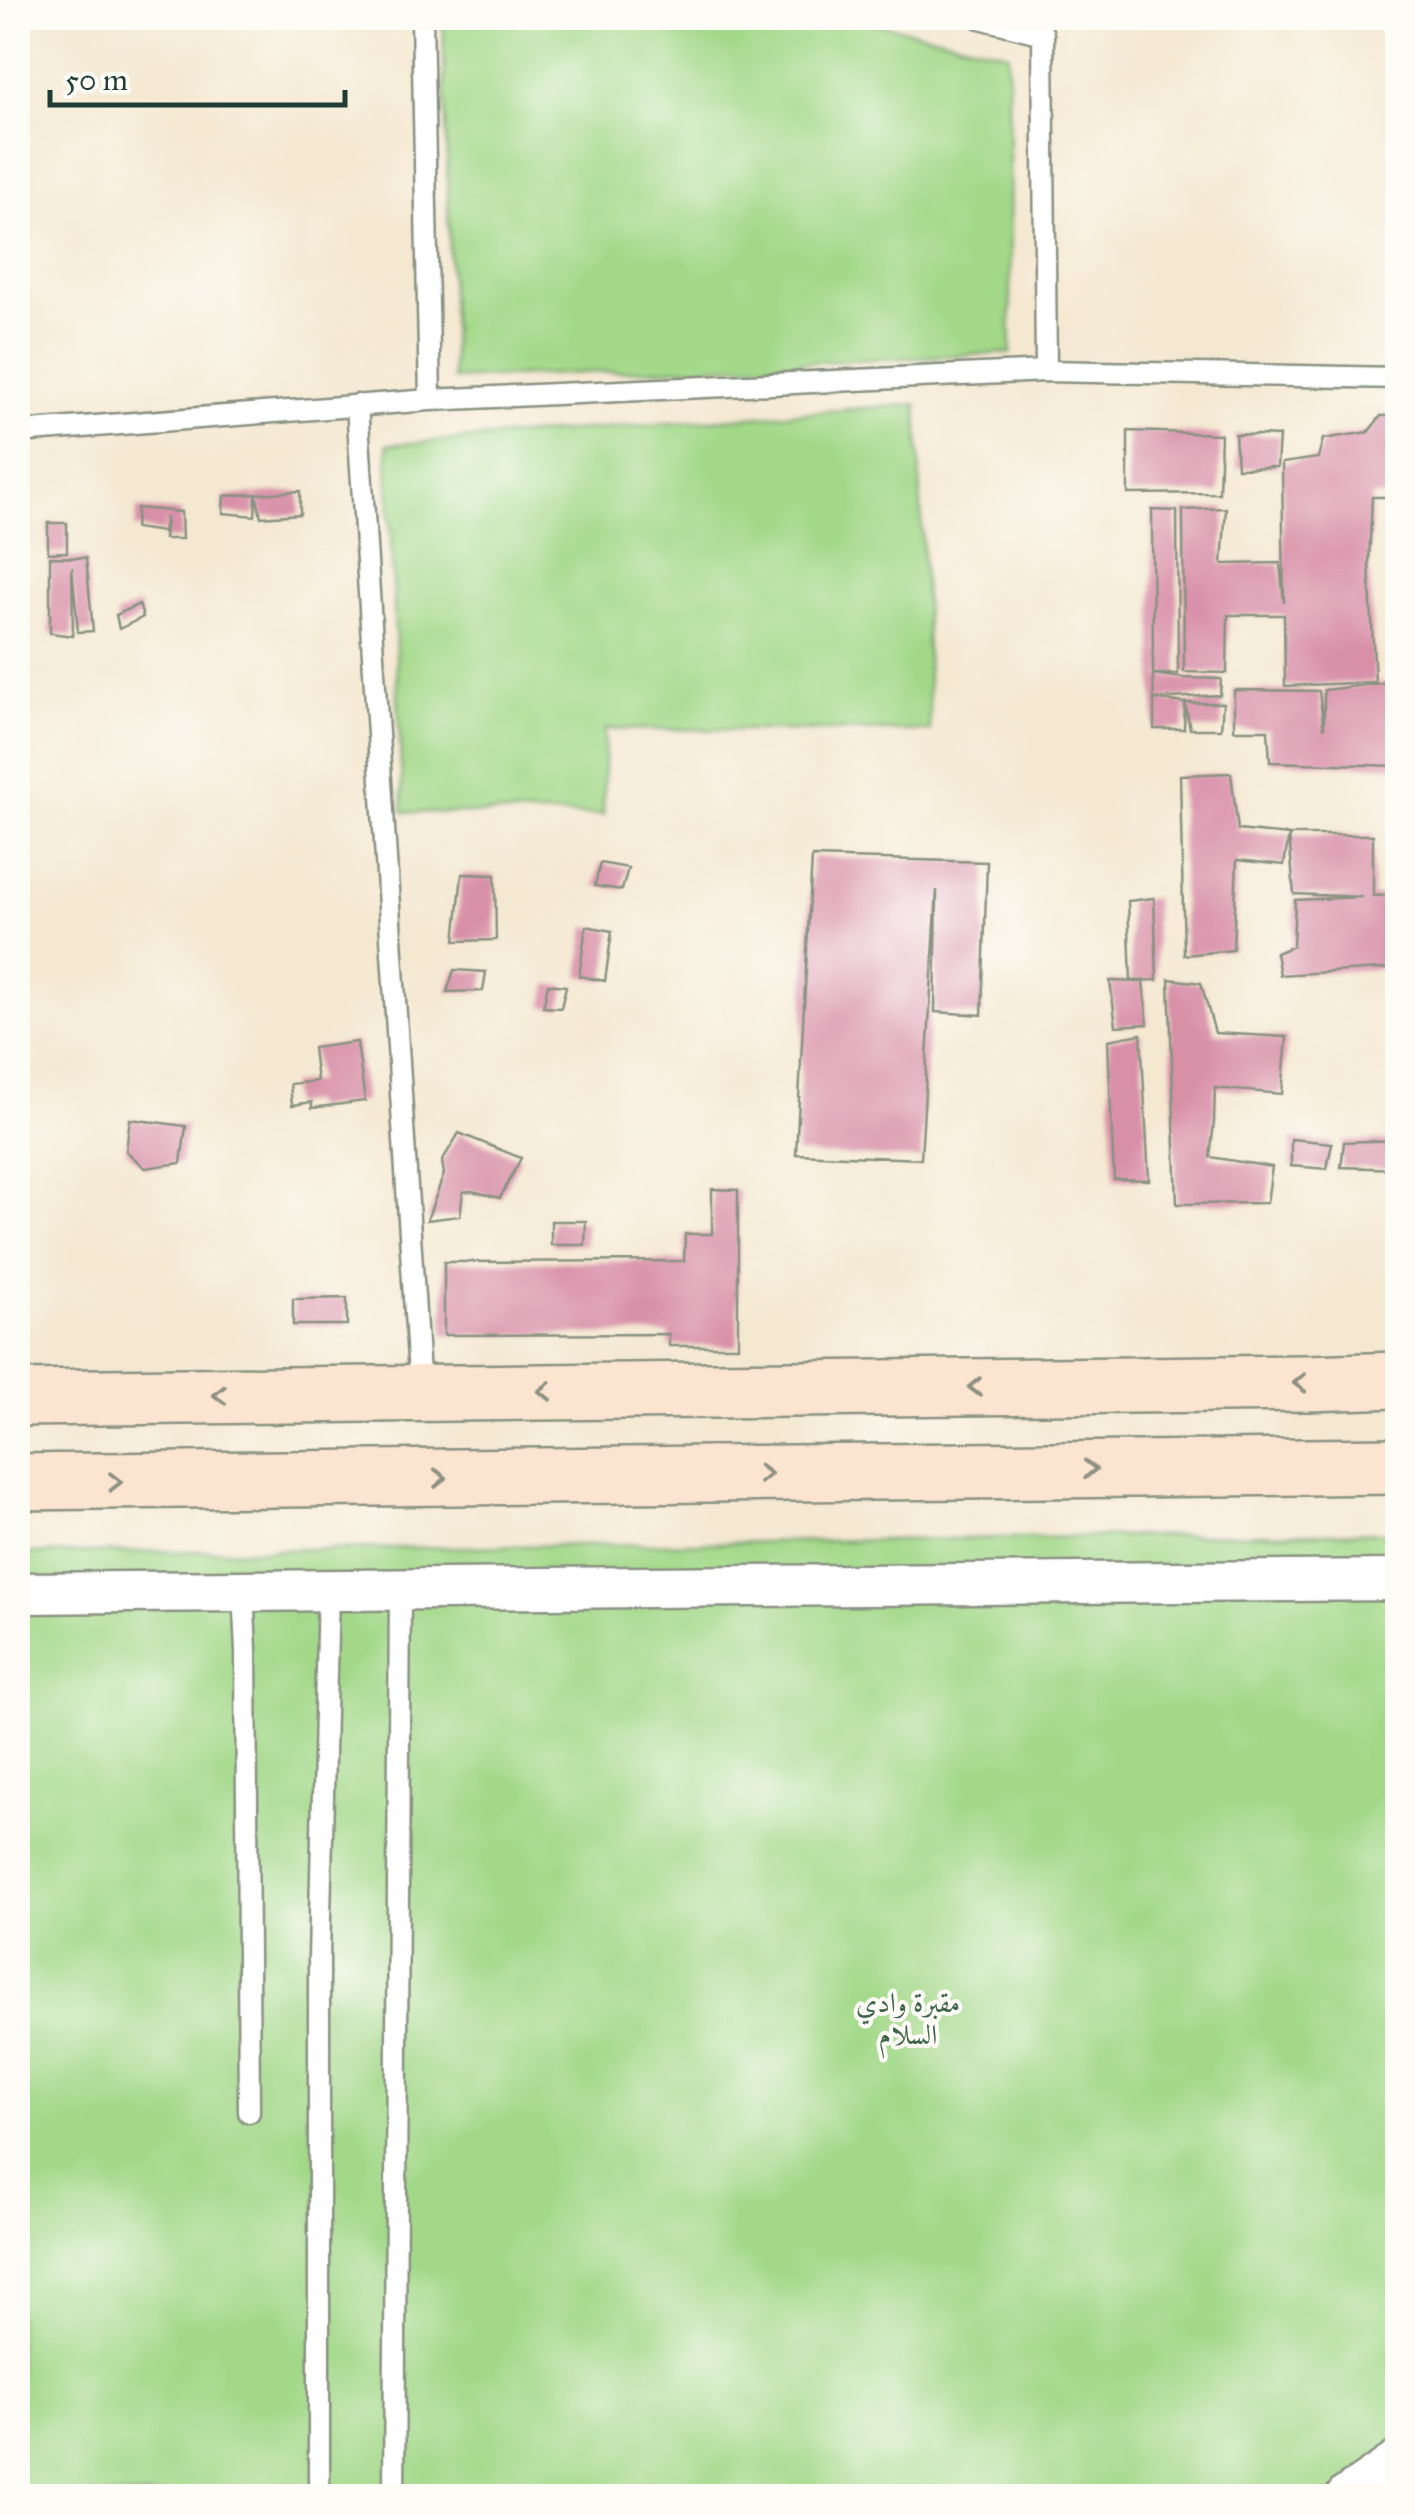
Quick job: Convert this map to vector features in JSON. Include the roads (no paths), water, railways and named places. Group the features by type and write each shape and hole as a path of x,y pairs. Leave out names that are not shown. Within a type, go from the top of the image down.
{"main road":[{"path":"18,1398 1398,1380"},
{"path":"647,1390 630,1401 620,1416 617,1434 621,1451 632,1465 652,1476"},
{"path":"364,1393 385,1405 395,1420 398,1438 395,1455 384,1470 368,1480"},
{"path":"18,1482 1398,1466"}],"street":[{"path":"18,1592 1398,1580"},
{"path":"1347,2496 1398,2460"}],"lane":[{"path":"422,18 430,400"},
{"path":"980,18 1043,34 1046,371"},
{"path":"18,432 430,400 1046,371 1398,378"},
{"path":"357,405 420,1393"},
{"path":"394,2496 400,1589"},
{"path":"243,1590 248,2112"},
{"path":"319,2496 318,1958 328,1590"}],"park label":[{"name":"مقبرة وادي السلام","path":"908,2018"}]}
